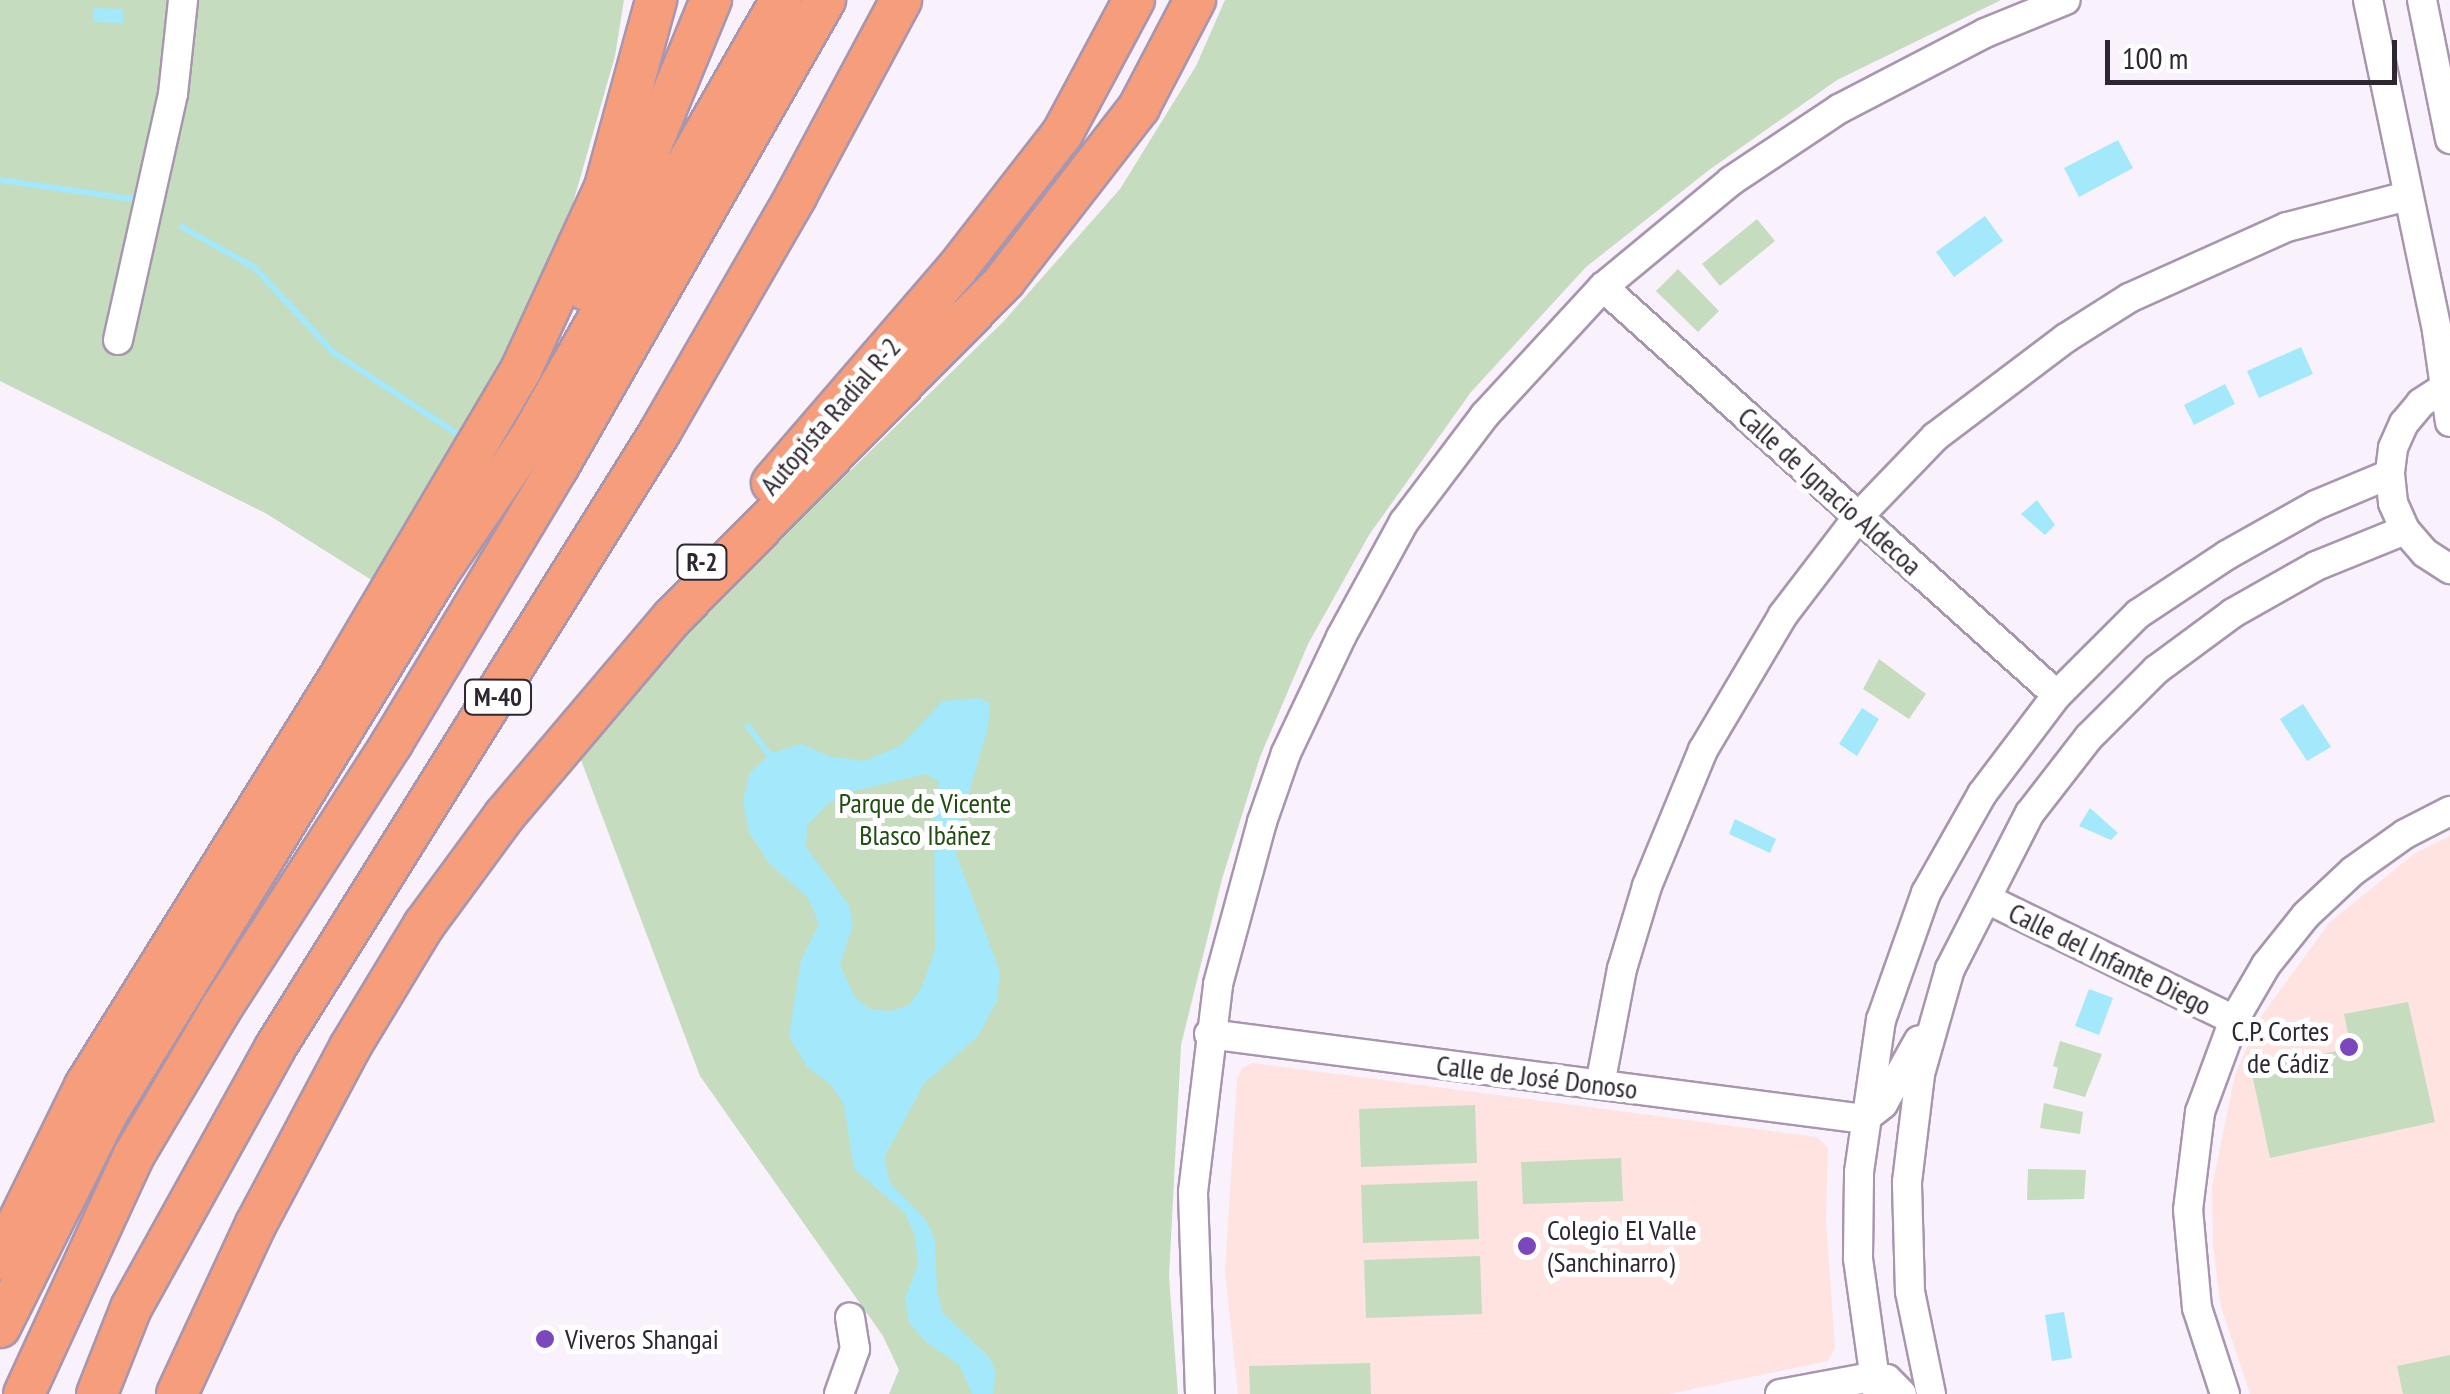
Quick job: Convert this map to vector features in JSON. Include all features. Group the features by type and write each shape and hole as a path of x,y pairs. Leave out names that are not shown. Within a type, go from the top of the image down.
{"highway":[{"path":"0,1259 85,1086 343,671 522,370 604,186 656,0"},
{"path":"439,572 619,224 711,0"},
{"path":"0,1328 106,1114 439,572 530,438 781,0"},
{"path":"753,129 809,0"},
{"name":"M-40","path":"24,1394 134,1155 220,1010 392,744 825,0"},
{"name":"M-40","path":"97,1394 131,1308 275,1048 571,581 796,196 901,0"},
{"path":"796,196 834,164 930,0"},
{"name":"Autopista Radial R-2","path":"504,816 563,719 846,399 956,270 1050,149 1134,0"},
{"path":"177,1394 256,1224 350,1047 424,925 504,816 672,618 1006,280 1139,107 1194,3"}],"street":[{"path":"118,340 174,94 184,0"},
{"path":"1200,1394 1193,1192 1218,984 1262,822 1286,754 1341,637 1404,522 1486,415 1603,287 1730,180 1839,108 1984,34 2066,0"},
{"path":"2368,0 2436,331 2450,422"},
{"path":"2422,0 2450,139"},
{"path":"1600,1085 1622,969 1642,902 1696,764 1783,615 1858,517 1935,438 2066,338 2129,298 2287,227 2408,196"},
{"name":"Calle de Ignacio Aldecoa","path":"1603,287 2057,695"},
{"path":"2446,386 2421,402 2404,424 2394,448 2390,474 2393,503 2405,530 2425,553 2450,569"},
{"path":"1875,1386 1858,1258 1864,1119 1882,1020 1926,893 1982,794 2057,695 2153,604 2316,505 2390,474"},
{"path":"1864,1119 1884,1104 2030,813 2088,737 2156,670 2233,612 2316,566 2405,530"},
{"path":"2225,1394 2197,1308 2188,1210 2200,1112 2234,1020 2266,965 2306,915 2353,871 2405,834 2450,811"},
{"name":"Calle del Infante Diego","path":"1987,899 2234,1020"},
{"path":"1931,1394 1910,1292 1907,1182 1920,1074 1950,969"},
{"name":"Calle de José Donoso","path":"1209,1034 1864,1119"},
{"path":"840,1394 855,1349 850,1317"},
{"path":"1780,1394 1875,1386 1887,1379 1902,1394"}],"shaded area":[{"name":"C.P. Cortes de Cádiz","path":"2450,836 2450,1394 2250,1394 2221,1307 2213,1246 2212,1187 2235,1075 2260,1018 2330,922 2415,853"},
{"name":"Colegio El Valle (Sanchinarro)","path":"1253,1063 1817,1137 1828,1148 1826,1221 1835,1348 1828,1361 1669,1394 1238,1394 1225,1271 1237,1079 1242,1068"}],"green space":[{"path":"0,0 624,0 615,56 569,217 494,400 381,586 267,514 0,381"},
{"name":"Parque de Vicente Blasco Ibáñez","path":"1225,0 2001,0 1837,80 1709,170 1586,267 1471,392 1369,535 1308,644 1260,757 1222,879 1181,1045 1169,1277 1178,1394 889,1394 899,1370 883,1336 700,1076 581,760 705,612 1003,322 1120,189 1196,66"},
{"path":"1757,219 1775,241 1720,286 1702,264"},
{"path":"1678,269 1719,311 1698,332 1656,291"},
{"path":"1879,659 1926,694 1909,719 1863,689"},
{"path":"2408,1002 2435,1122 2270,1158 2251,1069 2351,1048 2344,1014"},
{"path":"2060,1041 2102,1054 2085,1097 2053,1088 2058,1068 2053,1066"},
{"path":"2044,1103 2083,1112 2080,1134 2040,1128"},
{"path":"1475,1105 1477,1163 1361,1167 1359,1109"},
{"path":"1621,1158 1623,1201 1523,1204 1521,1162"},
{"path":"2028,1169 2086,1170 2084,1199 2027,1200"},
{"path":"1477,1181 1479,1239 1363,1243 1361,1185"},
{"path":"1480,1256 1482,1314 1366,1318 1364,1260"},
{"path":"2450,1355 2450,1394 2403,1394 2397,1366"},
{"path":"1370,1363 1371,1394 1250,1394 1249,1366"}],"water":[{"path":"94,8 123,9 123,23 94,22"},
{"path":"2118,140 2133,168 2079,197 2064,168"},
{"path":"1985,216 2003,241 1954,277 1936,252"},
{"path":"2301,347 2313,374 2259,398 2247,371"},
{"path":"2225,384 2235,404 2194,425 2184,405"},
{"path":"2037,500 2055,525 2045,535 2021,514"},
{"path":"978,698 990,703 988,728 961,820 956,853 1000,972 997,1001 978,1036 924,1084 884,1158 890,1183 926,1220 935,1240 937,1291 943,1313 990,1358 996,1372 993,1394 972,1394 959,1365 926,1342 909,1323 905,1298 918,1265 915,1236 905,1213 854,1169 844,1105 831,1085 807,1067 789,1036 801,960 819,924 808,898 769,863 749,832 743,801 750,773 771,753 801,744 829,756 864,761 900,746 943,701","holes":["926,774 939,782 934,815 935,949 922,987 909,1005 891,1011 870,1009 854,996 840,965 853,924 849,905 806,847 807,825 829,803 854,791"]},
{"path":"2303,704 2331,747 2307,761 2280,719"},
{"path":"1862,708 1879,719 1857,756 1839,744"},
{"path":"2090,808 2118,833 2111,840 2079,826"},
{"path":"1735,819 1776,839 1770,853 1729,834"},
{"path":"2089,989 2113,998 2099,1035 2075,1026"},
{"path":"2064,1312 2072,1358 2052,1361 2045,1315"}],"waterway":[{"path":"0,180 132,199"},
{"path":"182,227 255,268 333,352 459,435"},
{"path":"748,726 773,760"}],"place":[{"name":"C.P. Cortes de Cádiz","path":"2349,1047"},
{"name":"Colegio El Valle (Sanchinarro)","path":"1527,1246"},
{"name":"Viveros Shangai","path":"545,1339"}]}
